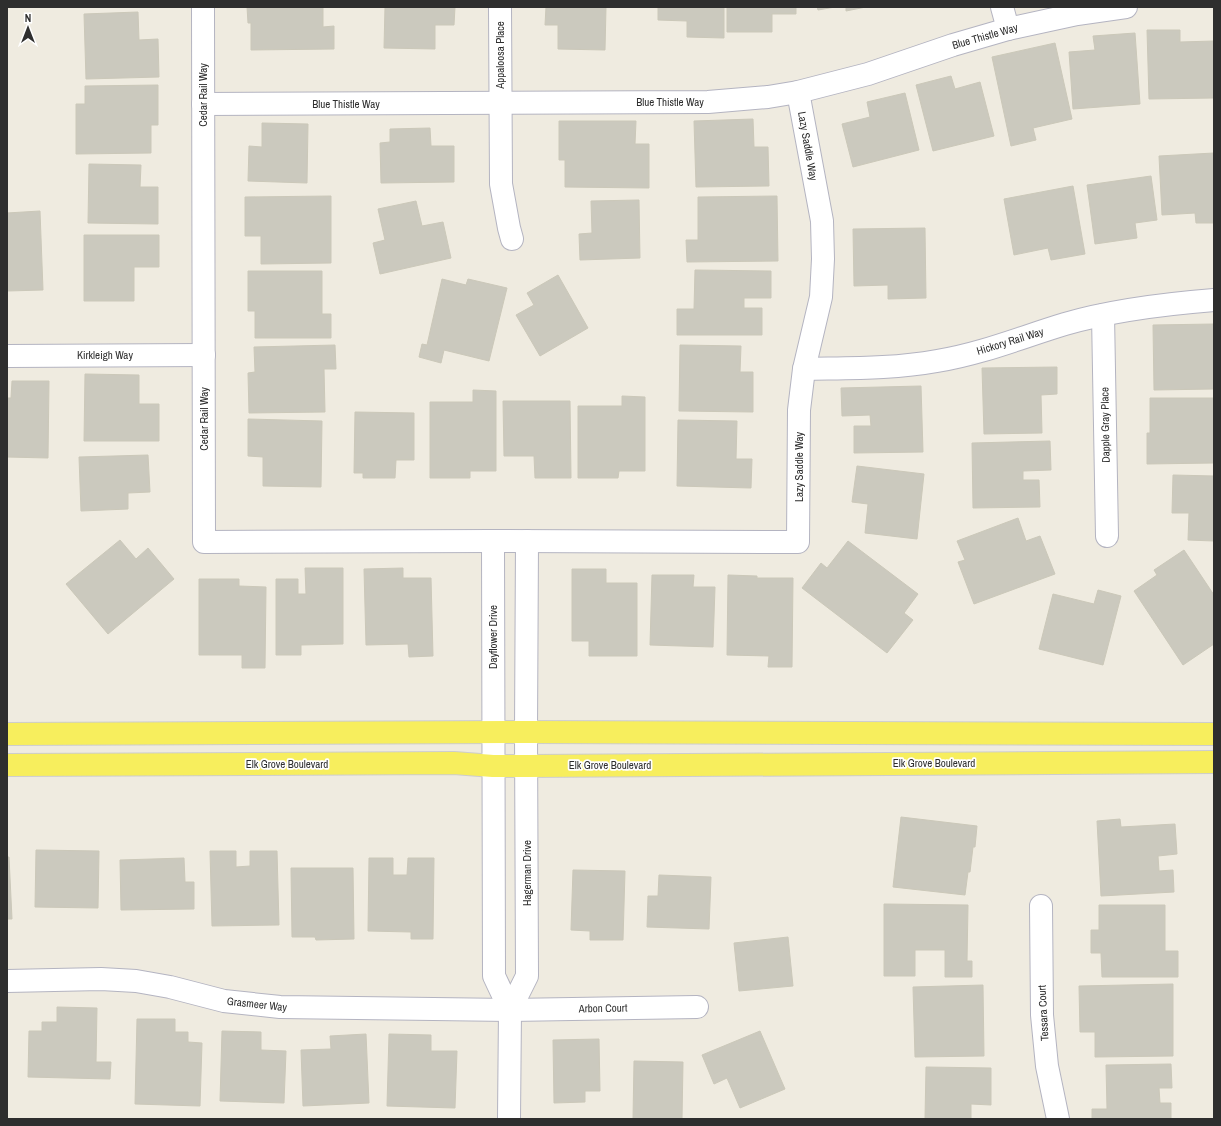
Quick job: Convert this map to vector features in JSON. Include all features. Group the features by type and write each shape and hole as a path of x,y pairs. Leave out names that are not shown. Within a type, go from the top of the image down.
{"main road":[{"path":"7,734 526,732 1214,734"},
{"name":"Elk Grove Boulevard","path":"7,765 454,763 493,766 527,766 1214,762"}],"street":[{"name":"Cedar Rail Way","path":"203,7 204,542 493,540"},
{"name":"Appaloosa Place","path":"500,7 501,184 508,228 512,239"},
{"path":"1002,7 1008,29"},
{"name":"Blue Thistle Way","path":"203,104 708,102 768,96 798,92 868,74 953,45 1008,29 1077,14 1126,7"},
{"name":"Lazy Saddle Way","path":"493,540 798,542 799,410 804,369 820,297 823,259 822,220 798,92"},
{"name":"Hickory Rail Way","path":"804,369 889,367 937,361 997,347 1065,324 1103,315 1162,305 1214,300"},
{"name":"Dapple Gray Place","path":"1103,315 1107,536"},
{"name":"Kirkleigh Way","path":"7,356 204,355"},
{"name":"Dayflower Drive","path":"493,540 493,733"},
{"path":"526,732 527,540"},
{"name":"Hagerman Drive","path":"510,1010 527,976 526,732"},
{"name":"Hagerman Drive","path":"493,733 494,976 510,1010 509,1119"},
{"name":"Tessara Court","path":"1041,906 1042,1015 1047,1066 1058,1119"},
{"name":"Grasmeer Way","path":"7,981 101,979 136,981 170,987 224,1001 280,1007 510,1010"},
{"name":"Arbon Court","path":"510,1010 697,1007"}],"building":[{"path":"247,7 323,7 323,27 334,26 334,49 251,50 251,23 248,23"},
{"path":"385,7 455,7 454,25 435,25 435,49 384,48"},
{"path":"546,7 606,7 605,50 558,49 558,25 545,25"},
{"path":"658,7 724,7 724,38 687,37 687,21 658,20"},
{"path":"727,7 796,7 796,14 772,14 772,32 727,32"},
{"path":"817,7 835,7 818,10"},
{"path":"846,7 866,7 846,11"},
{"path":"138,12 139,40 158,39 159,77 86,79 84,14"},
{"path":"1147,30 1180,30 1180,42 1214,41 1214,98 1149,99"},
{"path":"1135,33 1140,104 1073,109 1069,52 1095,50 1093,36"},
{"path":"1055,43 1072,119 1033,128 1036,140 1011,146 992,57"},
{"path":"951,76 955,89 980,82 994,136 933,151 916,85"},
{"path":"158,85 158,125 151,125 151,153 76,154 76,104 85,104 85,86"},
{"path":"905,93 919,150 853,167 842,124 870,117 867,102"},
{"path":"753,119 754,147 768,147 769,186 696,187 694,121"},
{"path":"559,121 636,121 635,144 649,144 649,188 565,187 565,160 559,160"},
{"path":"262,123 308,124 307,183 248,181 249,146 262,147"},
{"path":"430,128 431,146 454,146 454,182 381,183 380,143 390,142 390,129"},
{"path":"1214,153 1214,223 1196,223 1195,213 1162,215 1159,156"},
{"path":"89,164 141,165 140,187 158,187 158,224 88,223"},
{"path":"1151,176 1157,220 1135,223 1137,238 1095,244 1087,185"},
{"path":"1073,186 1085,254 1051,260 1048,248 1014,255 1004,199"},
{"path":"331,196 331,263 261,264 261,236 245,236 245,197"},
{"path":"777,196 778,261 687,262 686,240 698,240 698,197"},
{"path":"639,200 640,258 580,260 579,234 592,233 591,201"},
{"path":"416,201 422,226 443,222 451,258 380,274 373,243 385,240 378,209"},
{"path":"40,211 43,290 7,291 7,213"},
{"path":"925,228 926,298 888,299 888,285 854,286 853,229"},
{"path":"84,235 159,235 159,267 134,267 134,301 84,301"},
{"path":"695,270 771,271 771,298 744,298 744,308 762,308 762,335 677,335 677,309 694,309"},
{"path":"248,271 322,271 322,314 331,314 331,338 255,338 255,311 248,311"},
{"path":"558,275 588,328 540,356 516,315 534,305 527,293"},
{"path":"442,279 466,285 468,279 507,288 489,361 444,350 441,363 419,357 422,344 427,345"},
{"path":"1214,324 1214,389 1154,390 1153,325"},
{"path":"335,345 336,369 324,369 325,412 249,413 248,373 255,372 254,347"},
{"path":"680,345 741,346 740,372 753,372 753,412 679,411"},
{"path":"1057,367 1057,394 1041,395 1042,433 984,434 982,368"},
{"path":"85,374 139,375 139,404 159,404 159,441 84,441"},
{"path":"12,381 49,381 48,458 7,457 7,398 11,398"},
{"path":"921,386 923,452 854,453 854,426 871,426 870,415 842,416 841,388"},
{"path":"473,390 496,391 496,471 470,471 470,478 430,478 430,402 473,402"},
{"path":"622,396 645,397 645,471 619,471 618,478 578,478 578,406 622,406"},
{"path":"1150,398 1214,398 1214,463 1147,464 1147,433 1150,433"},
{"path":"503,401 570,401 571,478 535,478 534,456 504,456"},
{"path":"355,412 414,413 414,460 396,460 395,478 363,478 363,473 354,473"},
{"path":"248,419 322,421 321,487 263,486 263,457 248,456"},
{"path":"678,420 737,421 736,459 752,459 751,488 677,486"},
{"path":"1050,441 1051,470 1023,471 1023,480 1039,480 1040,507 973,508 972,443"},
{"path":"148,455 150,492 128,493 128,509 81,511 79,457"},
{"path":"857,466 924,474 917,539 865,533 868,504 852,502"},
{"path":"1173,475 1214,476 1214,541 1188,540 1189,513 1172,513"},
{"path":"1018,518 1026,541 1040,536 1055,574 974,604 958,562 965,560 957,541"},
{"path":"120,540 136,559 148,548 174,579 108,634 66,584"},
{"path":"848,541 918,594 904,613 913,620 887,653 802,588 821,563 827,568"},
{"path":"1184,550 1214,595 1214,644 1183,665 1134,591 1157,575 1154,570"},
{"path":"305,568 343,568 343,644 301,645 301,655 276,655 276,579 298,579 298,594 306,594"},
{"path":"403,568 403,578 431,578 433,656 409,657 408,644 366,645 364,569"},
{"path":"572,569 606,569 606,583 637,583 637,656 589,656 589,641 572,641"},
{"path":"652,575 694,575 693,587 715,587 713,647 650,645"},
{"path":"728,575 757,576 757,578 793,578 792,667 768,667 769,656 727,655"},
{"path":"199,579 239,579 239,586 266,587 265,668 242,668 242,655 199,655"},
{"path":"1098,590 1121,596 1103,665 1039,649 1053,594 1094,604"},
{"path":"901,817 977,826 975,847 973,847 965,895 893,887"},
{"path":"1120,819 1121,827 1175,824 1177,854 1158,856 1159,871 1173,870 1174,892 1101,896 1097,821"},
{"path":"36,850 99,851 98,908 35,907"},
{"path":"210,851 236,851 236,867 250,866 250,851 277,851 279,925 212,926"},
{"path":"7,857 9,857 12,919 7,919"},
{"path":"184,858 185,882 194,882 194,909 121,910 120,860"},
{"path":"369,858 393,858 393,875 407,875 408,858 434,858 433,939 411,939 411,932 368,931"},
{"path":"291,868 353,868 354,939 316,940 315,937 292,937"},
{"path":"573,870 625,871 623,940 590,940 590,931 571,930"},
{"path":"659,875 711,877 709,929 647,927 648,896 658,896"},
{"path":"884,904 968,905 967,961 972,961 972,977 945,977 945,950 915,950 915,976 884,976"},
{"path":"1099,905 1165,905 1165,951 1178,951 1178,977 1102,977 1101,953 1091,953 1091,930 1099,930"},
{"path":"788,937 793,986 739,991 734,943"},
{"path":"1173,984 1173,1056 1095,1057 1095,1032 1080,1032 1079,986"},
{"path":"983,985 984,1056 915,1057 913,987"},
{"path":"57,1007 97,1008 96,1062 111,1062 110,1079 28,1077 29,1031 42,1031 42,1022 57,1022"},
{"path":"137,1019 175,1019 175,1032 188,1032 188,1042 202,1043 200,1106 135,1104"},
{"path":"222,1031 261,1032 261,1050 286,1051 284,1103 220,1101"},
{"path":"760,1031 785,1089 740,1108 727,1078 714,1084 702,1055"},
{"path":"366,1034 369,1103 303,1106 301,1050 331,1049 330,1036"},
{"path":"389,1034 431,1035 431,1051 457,1051 455,1108 387,1106"},
{"path":"599,1039 600,1091 585,1091 585,1102 554,1103 553,1040"},
{"path":"634,1061 683,1062 682,1119 633,1119"},
{"path":"1171,1064 1172,1088 1159,1088 1160,1103 1171,1103 1171,1119 1092,1119 1092,1109 1107,1109 1106,1065"},
{"path":"926,1067 991,1068 991,1105 971,1104 971,1119 925,1119"}]}
